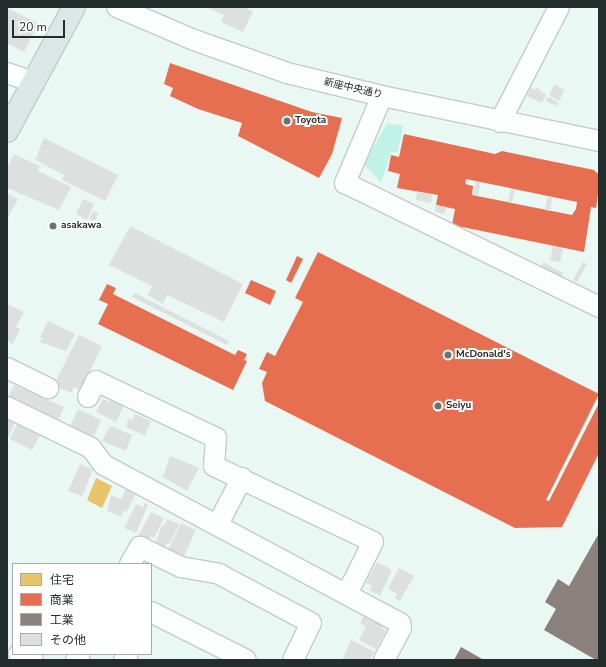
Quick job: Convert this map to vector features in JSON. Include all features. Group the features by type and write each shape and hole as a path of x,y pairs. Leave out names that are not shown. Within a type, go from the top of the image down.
{"main road":[{"path":"7,131 74,7"}],"street":[{"name":"新座中央通り","path":"117,7 248,60 287,73 500,122 599,141"},
{"path":"500,122 559,7"},
{"path":"7,73 33,82"},
{"path":"382,96 345,183 599,307"},
{"path":"7,368 48,388"},
{"path":"88,397 96,381 216,438 214,466 242,478 373,542 347,594"},
{"path":"7,407 91,448 104,465 218,524 400,623 401,628 384,660"},
{"path":"218,524 242,478"},
{"path":"131,563 140,547 181,567 219,574 311,623 293,660"},
{"path":"152,613 246,660"},
{"path":"21,655 33,660"}],"green space":[{"path":"387,123 403,126 398,152 391,152 381,183 364,164"}],"building: 住宅":[{"path":"96,478 112,486 102,508 87,500"}],"building: 商業":[{"name":"Toyota","path":"170,63 312,112 342,118 332,154 319,178 238,136 242,123 198,109 170,96 173,88 164,84"},
{"path":"404,134 495,154 502,151 594,170 599,175 599,188 596,208 591,207 584,252 452,225 455,209 436,205 438,195 397,188 400,174 388,171 391,155 399,157","holes":["466,179 577,202 576,209 572,215 472,195 473,186 465,184"]},
{"path":"318,252 599,394 546,500 549,501 599,403 599,453 562,527 515,528 265,401 262,383 267,372 259,369 267,352 275,356 303,302 295,298"},
{"path":"297,256 303,259 291,283 286,280"},
{"path":"251,280 276,291 270,305 245,293"},
{"path":"107,284 116,288 113,294 235,355 238,350 247,354 244,360 247,361 233,390 98,324 108,304 99,300"}],"building: 工業":[{"path":"599,533 599,660 596,660 544,630 556,609 545,602 558,579 569,586"},
{"path":"461,647 484,660 454,660"}],"building: その他":[{"path":"206,7 243,7 253,11 243,32 221,22 224,15"},
{"path":"7,8 38,23 24,52 7,43"},
{"path":"555,84 565,90 559,101 549,95"},
{"path":"536,87 546,95 542,103 527,96 531,88 535,90"},
{"path":"548,97 558,102 556,106 546,101"},
{"path":"44,138 118,175 105,201 62,180 64,175 35,160"},
{"path":"14,154 40,166 38,171 71,187 59,210 7,188 7,168"},
{"path":"476,182 481,182 478,195 473,195"},
{"path":"511,189 515,190 512,203 508,202"},
{"path":"417,192 432,195 431,203 416,200"},
{"path":"7,193 18,199 7,220"},
{"path":"548,196 552,197 550,211 545,210"},
{"path":"83,199 94,204 87,220 76,214"},
{"path":"436,205 446,207 444,214 435,212"},
{"path":"93,211 98,213 95,221 89,219"},
{"path":"130,226 243,284 224,322 167,295 163,304 147,295 152,286 109,265"},
{"path":"553,246 563,249 560,262 550,260"},
{"path":"543,262 563,273 561,278 541,268"},
{"path":"583,262 587,264 577,282 573,280"},
{"path":"135,293 229,341 227,345 132,297"},
{"path":"7,304 24,312 16,327 20,329 13,344 7,341"},
{"path":"48,321 75,334 66,351 40,342 42,338 40,337"},
{"path":"79,335 102,346 81,390 74,387 71,393 54,385"},
{"path":"14,385 64,407 58,420 8,398"},
{"path":"111,398 124,405 116,422 96,412 103,399 110,402"},
{"path":"78,409 101,420 94,436 70,427"},
{"path":"135,414 151,421 145,436 126,427 128,419 132,420"},
{"path":"7,419 15,423 7,439"},
{"path":"17,424 40,435 32,450 10,439"},
{"path":"110,426 132,435 126,451 102,441"},
{"path":"170,456 199,468 187,491 163,477"},
{"path":"80,464 93,470 82,496 68,491"},
{"path":"126,489 136,493 127,512 124,510 121,517 107,511 111,495 121,499"},
{"path":"145,503 148,505 136,533 124,528 136,504 143,507"},
{"path":"151,512 164,518 154,538 151,536 149,541 138,536"},
{"path":"167,519 179,524 170,544 167,543 164,548 155,544 162,525 164,526"},
{"path":"181,523 196,530 184,556 169,549"},
{"path":"377,562 392,570 380,596 370,590 372,586 366,583"},
{"path":"399,568 414,576 400,601 395,598 397,594 388,588"},
{"path":"365,614 385,623 382,628 386,631 376,649 359,640 366,626 360,623"},
{"path":"351,640 374,652 370,660 342,660"}],"place":[{"name":"Toyota","path":"287,121"},
{"name":"asakawa","path":"53,226"},
{"name":"McDonald's","path":"448,355"},
{"name":"Seiyu","path":"438,406"}]}
